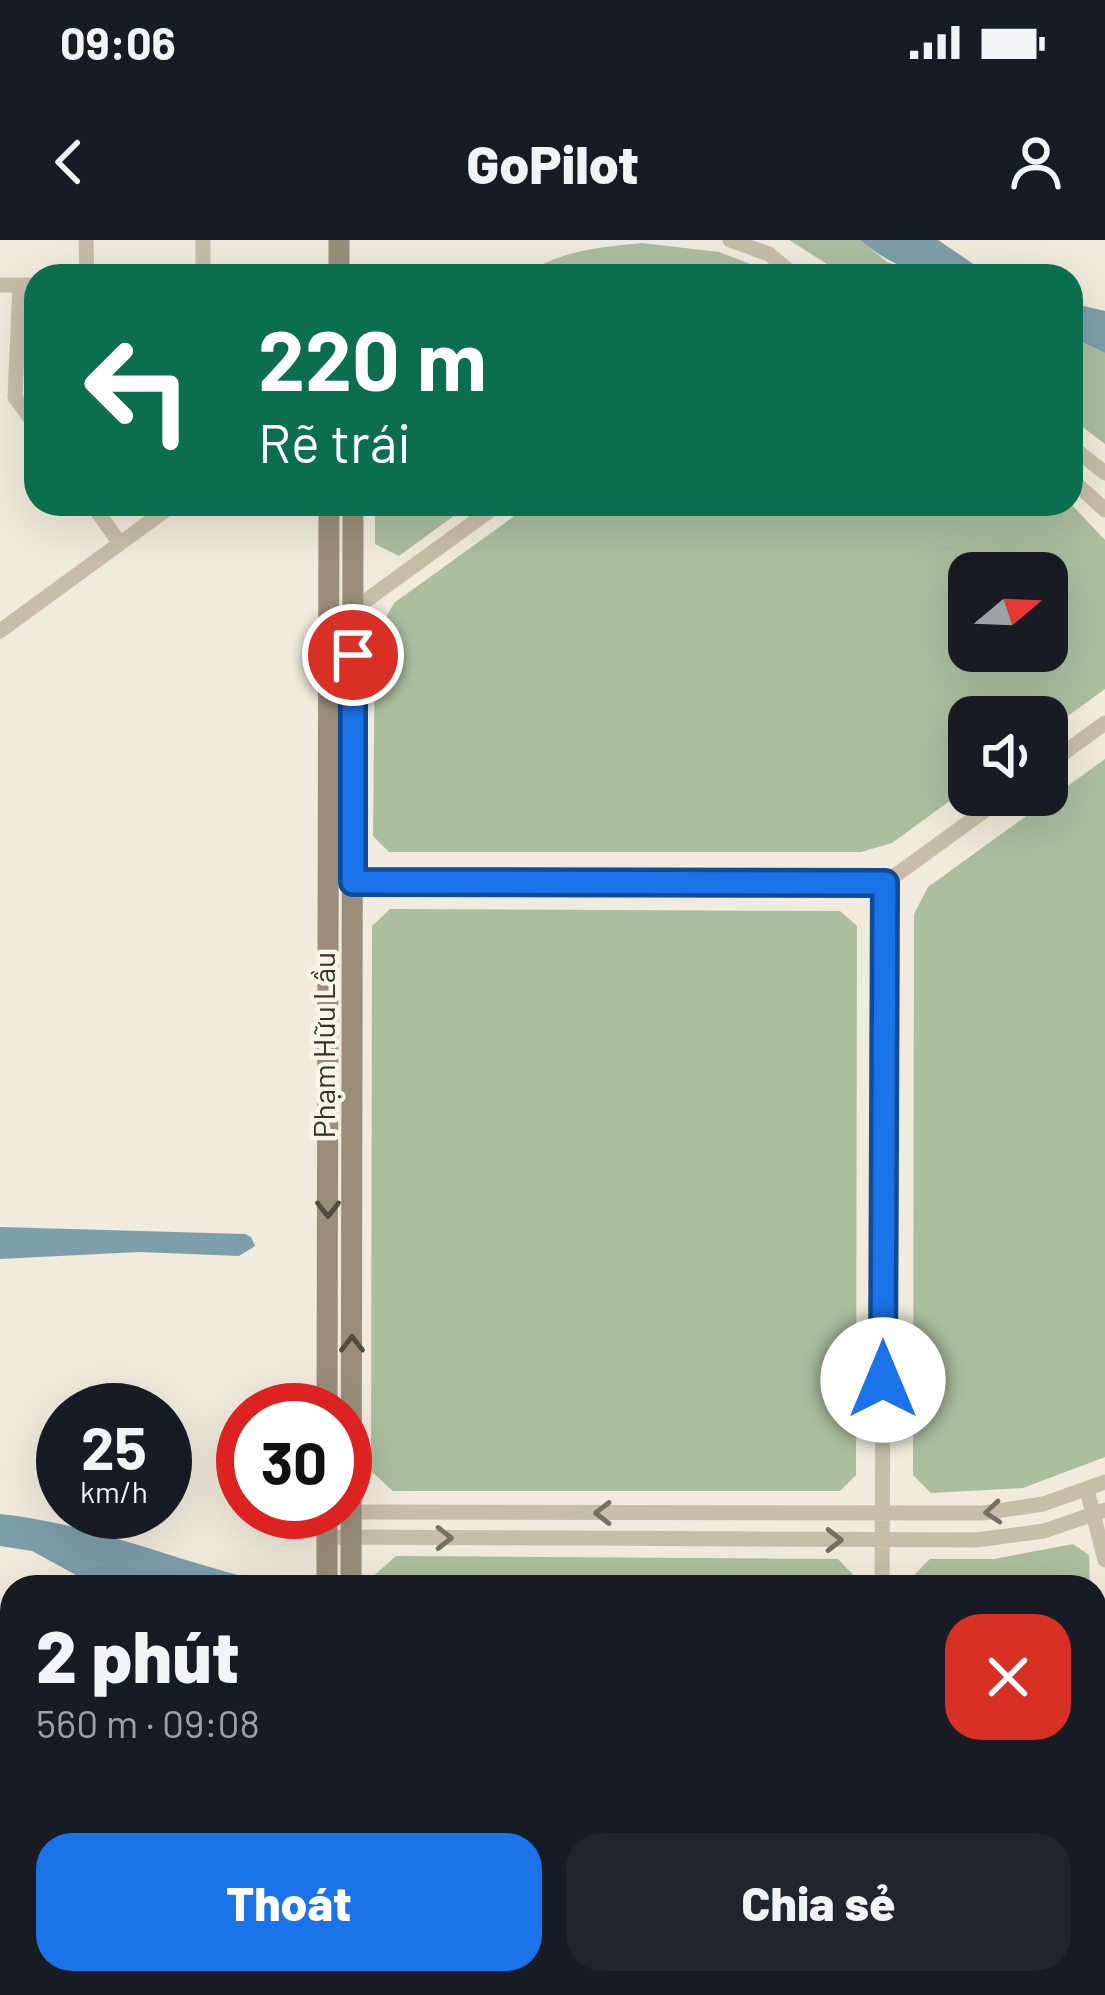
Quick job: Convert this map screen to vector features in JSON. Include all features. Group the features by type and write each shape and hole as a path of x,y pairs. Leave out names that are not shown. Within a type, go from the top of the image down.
{"main road":[{"name":"Phạm Hữu Lầu","path":"327,1383 329,516"},
{"name":"Phạm Hữu Lầu","path":"351,1383 353,516"},
{"path":"327,1539 327,1575"},
{"name":"Phạm Hữu Lầu","path":"350,1575 351,1539"}],"street":[{"path":"730,240 769,254 781,264"},
{"path":"8,397 24,307"},
{"path":"101,516 119,542"},
{"path":"0,631 157,516"},
{"path":"353,610 482,516"},
{"path":"1068,750 1105,723"},
{"path":"328,882 885,883 977,816"},
{"path":"882,1575 885,883"},
{"path":"372,1512 1003,1512 1105,1482"},
{"path":"1087,1490 1100,1512 1105,1559"},
{"path":"372,1538 998,1538 1044,1531 1100,1512"}],"green space":[{"path":"789,240 860,240 893,264 827,264"},
{"path":"641,243 719,252 750,264 545,264 595,249"},
{"path":"1083,343 1105,353 1105,444 1083,427"},
{"path":"375,516 454,516 399,556 375,544"},
{"path":"514,516 1082,516 1105,540 1105,689 1068,716 1068,696 948,696 948,802 892,843 861,852 389,852 373,836 375,637 394,603"},
{"path":"1105,759 1105,1457 1023,1488 931,1493 913,1475 914,914 928,887 1026,816 1068,816 1068,786"},
{"path":"390,909 840,911 857,926 856,1475 840,1491 393,1491 372,1472 372,926"},
{"path":"1073,1544 1089,1555 1090,1575 914,1575 930,1559 994,1559"},
{"path":"396,1556 838,1559 853,1575 375,1575"}],"water":[{"path":"860,240 938,240 973,264 897,264"},
{"path":"1083,306 1105,311 1105,353 1083,343"},
{"path":"0,1227 245,1234 255,1246 239,1256 139,1252 0,1259"},
{"path":"0,1514 36,1520 36,1539 118,1539 240,1575 76,1575 32,1551 0,1546"}],"route":[{"path":"353,655 353,882 885,883 883,1380"}]}
